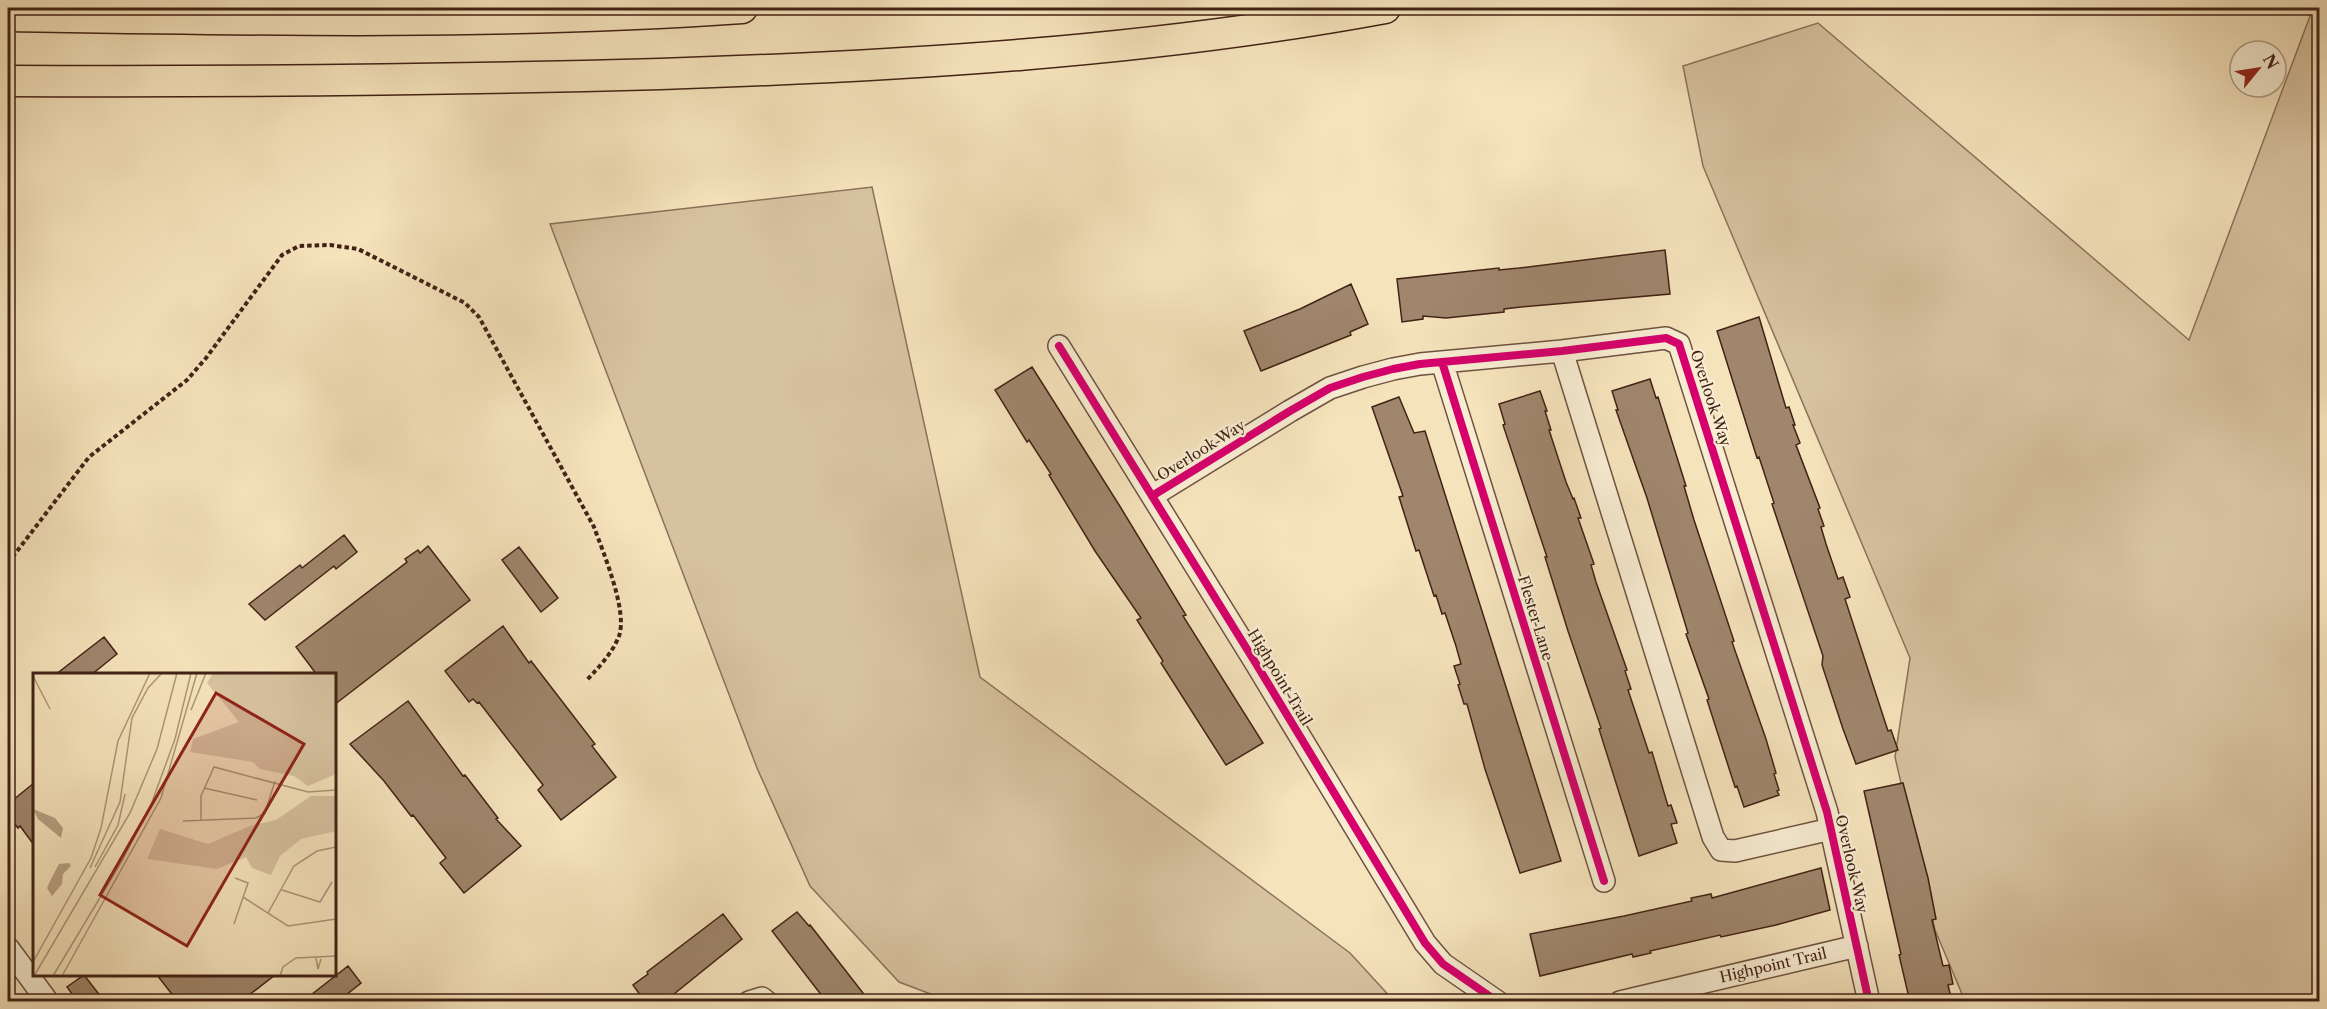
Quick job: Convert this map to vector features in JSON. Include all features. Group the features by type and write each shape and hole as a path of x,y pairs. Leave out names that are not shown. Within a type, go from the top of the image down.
{"highway":[{"path":"8,15 400,20 547,18 742,8"},
{"path":"8,81 274,82 786,70 911,63 1145,44 1321,20 1385,8"}],"street":[{"name":"Overlook Way","path":"1152,496 1224,450 1330,388 1393,369 1666,338 1679,344 1831,829 1869,1002"},
{"name":"Highpoint Trail","path":"1059,346 1256,662 1425,943 1443,964 1498,1002"},
{"path":"1562,351 1713,837 1721,850 1735,851 1831,829"},
{"name":"Flester Lane","path":"1442,362 1604,881"},
{"name":"Highpoint Trail","path":"1620,1002 1857,946"},
{"path":"8,948 48,1002"},
{"path":"749,1002 762,998 767,1002"}],"path":[{"path":"8,564 88,457 187,380 206,358 282,255 299,246 330,245 358,249 465,303 479,317 594,527 607,561 620,608 620,634 605,660 586,681"}],"shaded area":[{"path":"2313,8 2319,8 2319,1001 1965,1001 1935,930 1895,757 1910,658 1703,166 1683,66 1818,23 2189,340 2279,99 2288,99 2288,75"},
{"path":"872,187 980,677 1350,953 1394,1001 949,1001 899,982 810,886 757,768 550,224"}],"building":[{"path":"1665,250 1670,294 1521,307 1504,309 1504,312 1446,318 1423,316 1423,319 1402,322 1397,279 1519,268"},
{"path":"1351,284 1368,324 1350,332 1351,335 1261,371 1244,331 1300,309"},
{"path":"1759,317 1786,408 1789,407 1795,425 1793,425 1800,443 1796,445 1820,508 1818,509 1824,526 1821,527 1826,544 1838,579 1843,577 1850,597 1845,599 1888,731 1891,730 1898,750 1856,764 1822,665 1823,656 1717,331"},
{"path":"1032,367 1121,508 1186,615 1183,616 1263,743 1226,765 1161,663 1163,661 1137,620 1141,618 1095,551 1049,475 1051,474 1029,440 1027,442 995,390"},
{"path":"1650,379 1656,398 1658,397 1686,486 1684,486 1694,520 1734,641 1732,642 1776,773 1774,774 1779,795 1744,807 1737,786 1735,787 1707,700 1709,699 1686,634 1688,633 1647,498 1616,410 1618,410 1612,391"},
{"path":"1540,391 1547,411 1545,411 1551,430 1549,430 1581,518 1578,518 1594,564 1591,565 1596,582 1627,670 1625,671 1631,689 1628,690 1649,753 1652,752 1668,806 1671,805 1677,823 1671,824 1677,843 1639,856 1599,729 1601,728 1503,425 1505,424 1499,404"},
{"path":"1399,397 1414,433 1425,431 1561,861 1520,873 1485,769 1467,704 1464,704 1458,685 1460,684 1454,666 1461,664 1456,646 1445,613 1442,614 1436,595 1434,596 1419,550 1416,551 1399,497 1403,496 1372,407"},
{"path":"344,535 357,552 336,569 334,566 265,620 249,604 300,565 302,568"},
{"path":"428,546 470,600 336,703 336,673 316,673 296,647 407,562 405,559 418,550 420,553"},
{"path":"519,547 558,598 541,612 502,560"},
{"path":"503,626 529,663 531,661 595,744 592,746 616,777 561,820 538,790 543,785 479,702 473,699 469,702 445,671"},
{"path":"104,637 117,654 93,673 58,673"},
{"path":"408,701 463,776 465,775 498,818 496,819 521,846 464,893 440,863 446,858 413,815 411,816 384,781 350,744"},
{"path":"1903,783 1928,878 1936,919 1932,920 1943,966 1949,965 1953,984 1948,985 1952,1002 1910,1002 1899,955 1901,954 1864,791"},
{"path":"33,784 33,844 20,826 18,828 8,815 8,804"},
{"path":"1821,868 1830,910 1776,925 1721,937 1720,935 1633,957 1632,954 1540,976 1530,934 1692,901 1691,898 1711,894 1712,898"},
{"path":"797,912 810,925 870,1002 827,1002 772,931"},
{"path":"723,914 742,939 664,1002 645,1002 633,985"},
{"path":"348,966 361,983 337,1002 302,1002 336,976"},
{"path":"85,976 105,1002 78,1002 67,987"},
{"path":"158,976 274,976 240,1002 178,1002"}],"cycle path":[{"path":"1152,496 1330,388 1363,377 1420,364 1562,351 1666,338 1679,344 1827,812 1869,1002"},
{"path":"1059,346 1255,662 1425,943 1443,964 1498,1002"},
{"path":"1442,362 1604,881"}]}
